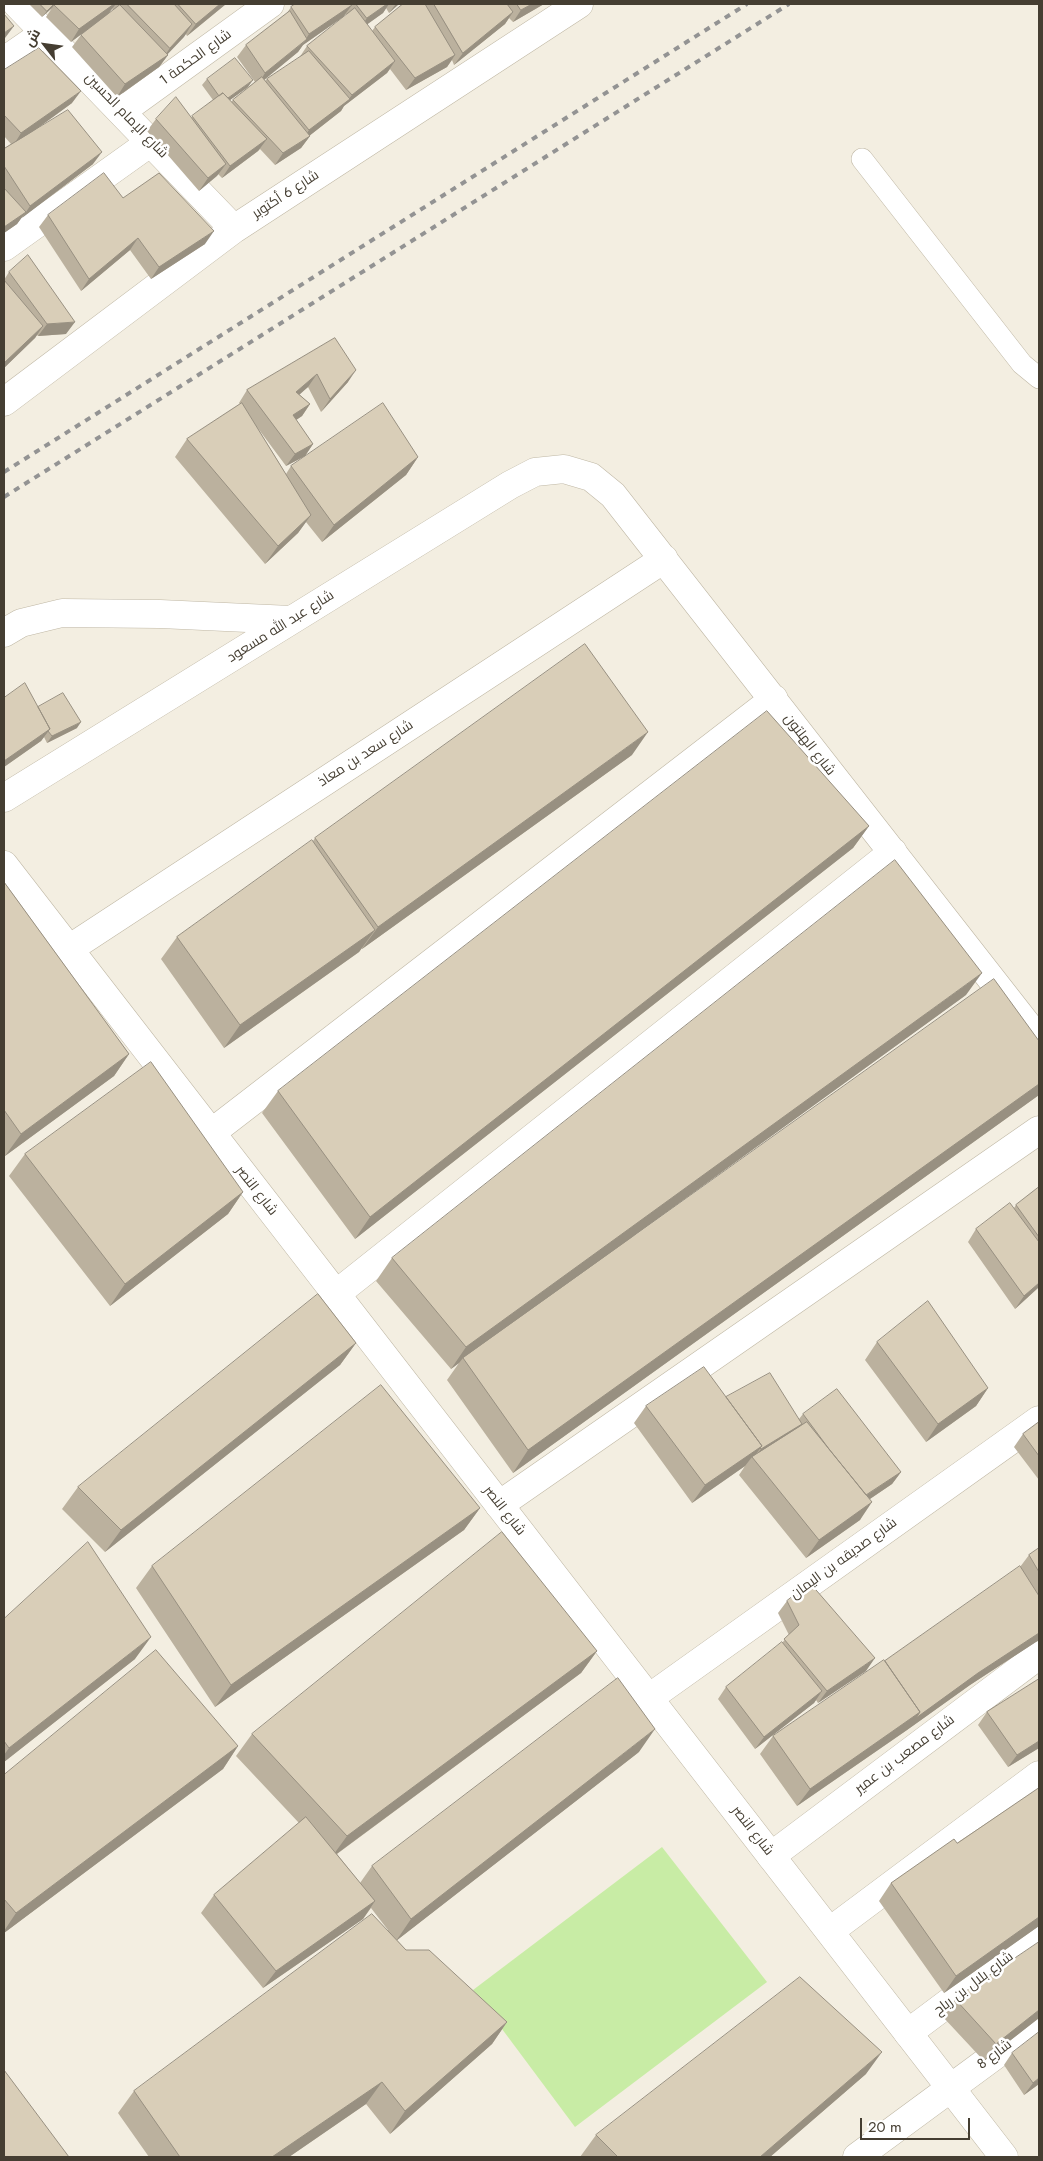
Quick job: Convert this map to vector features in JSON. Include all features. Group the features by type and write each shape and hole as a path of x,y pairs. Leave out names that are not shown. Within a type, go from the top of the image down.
{"street":[{"name":"شارع الإمام الحسين","path":"17,4 234,229"},
{"name":"شارع الحكمة 1","path":"122,111 270,4"},
{"name":"شارع 6 أكتوبر","path":"4,402 234,229 578,4"},
{"path":"4,61 46,32"},
{"path":"4,247 151,142"},
{"name":"شارع الهلتون","path":"564,469 591,477 613,495 1039,1040"},
{"name":"شارع عبد الله مسعود","path":"4,798 510,485 535,472 564,469"},
{"name":"شارع سعد بن معاذ","path":"69,949 664,559"},
{"path":"4,633 21,624 62,613 160,614 291,620"},
{"path":"211,1133 774,699"},
{"path":"336,1294 893,852"},
{"name":"شارع النصر","path":"4,865 1004,2157"},
{"path":"499,1505 1039,1130"},
{"name":"شارع صديقه بن اليمان","path":"649,1698 1039,1420"},
{"name":"شارع مصعب بن عمير","path":"771,1856 1039,1655"},
{"path":"830,1932 1039,1775"},
{"name":"شارع بلال بن رباح","path":"908,2033 1039,1936"},
{"name":"شارع 8","path":"857,2157 1039,2022"}],"lane":[{"path":"862,159 1022,364 1039,378"}],"green space":[{"path":"662,1847 767,1982 575,2127 473,1990"}],"building":[{"path":"40,4 54,4 47,11"},
{"path":"55,4 114,4 79,29"},
{"path":"127,4 174,4 192,24 170,48"},
{"path":"178,4 220,4 196,24"},
{"path":"295,4 352,5 309,34 291,7"},
{"path":"356,4 387,4 367,18"},
{"path":"403,4 425,4 455,55 415,78 375,27"},
{"path":"434,4 507,4 513,12 463,53"},
{"path":"517,4 532,4 521,10"},
{"path":"120,5 168,55 125,84 81,35"},
{"path":"355,8 395,61 352,95 307,46"},
{"path":"290,11 307,39 265,73 246,45"},
{"path":"4,14 14,26 4,33"},
{"path":"39,48 81,91 21,133 4,115 4,70"},
{"path":"309,51 350,99 309,130 267,79"},
{"path":"235,58 253,80 228,98 223,93 219,96 207,79"},
{"path":"262,77 310,136 283,153 233,100"},
{"path":"223,93 267,139 230,166 192,116"},
{"path":"176,97 226,164 208,178 156,119"},
{"path":"68,110 102,152 30,206 4,166 4,149"},
{"path":"104,173 123,198 159,173 214,231 159,267 138,238 89,279 48,215"},
{"path":"4,188 26,212 4,227"},
{"path":"28,255 75,322 47,324 9,272"},
{"path":"4,280 43,326 4,363"},
{"path":"335,338 356,370 330,399 317,374 296,392 310,404 293,415 313,444 295,454 247,390"},
{"path":"242,403 311,515 278,546 187,439"},
{"path":"383,403 418,457 334,525 291,466"},
{"path":"585,644 648,732 378,927 315,838"},
{"path":"25,683 50,729 4,761 4,698"},
{"path":"63,693 81,722 52,736 38,707"},
{"path":"767,711 869,826 370,1217 278,1091"},
{"path":"312,840 375,930 240,1025 177,937"},
{"path":"895,860 982,973 466,1347 392,1258"},
{"path":"4,882 129,1054 21,1134 4,1110"},
{"path":"994,979 1039,1041 1039,1084 528,1450 463,1358"},
{"path":"151,1062 243,1192 125,1284 25,1154"},
{"path":"1039,1187 1039,1237 1016,1205"},
{"path":"1010,1203 1039,1242 1039,1283 1024,1296 976,1229"},
{"path":"318,1294 356,1343 121,1530 78,1487"},
{"path":"928,1301 988,1388 938,1424 877,1342"},
{"path":"704,1367 762,1446 705,1485 646,1406"},
{"path":"770,1373 802,1424 761,1449 762,1446 726,1397"},
{"path":"381,1385 480,1508 231,1685 152,1566"},
{"path":"837,1389 901,1472 866,1495 803,1414"},
{"path":"807,1422 872,1502 819,1540 752,1457"},
{"path":"1039,1422 1039,1456 1023,1434"},
{"path":"502,1532 597,1651 347,1836 252,1734"},
{"path":"88,1542 151,1637 9,1748 4,1741 4,1619"},
{"path":"1039,1548 1039,1572 1029,1555"},
{"path":"1020,1566 1039,1596 1039,1633 978,1673 916,1718 920,1712 885,1661"},
{"path":"810,1583 875,1658 827,1691 784,1639 799,1625 787,1601"},
{"path":"782,1642 822,1691 764,1737 726,1687"},
{"path":"156,1650 238,1746 16,1913 4,1899 4,1775"},
{"path":"884,1660 920,1712 810,1789 773,1736"},
{"path":"618,1678 655,1729 411,1919 372,1866"},
{"path":"1039,1679 1039,1741 1017,1755 987,1712"},
{"path":"1039,1788 1039,1917 956,1976 891,1883 954,1839 957,1843"},
{"path":"306,1817 375,1901 276,1971 214,1895"},
{"path":"372,1914 406,1950 429,1950 507,2022 405,2111 382,2082 272,2157 180,2157 134,2091"},
{"path":"1039,1942 1039,2010 996,2044 955,1999"},
{"path":"800,1977 882,2052 760,2157 618,2157 596,2135"},
{"path":"1039,2032 1039,2078 1033,2083 1012,2053"},
{"path":"4,2070 69,2157 4,2157"}],"railway":[{"path":"4,472 747,4"},
{"path":"4,497 789,4"}]}
